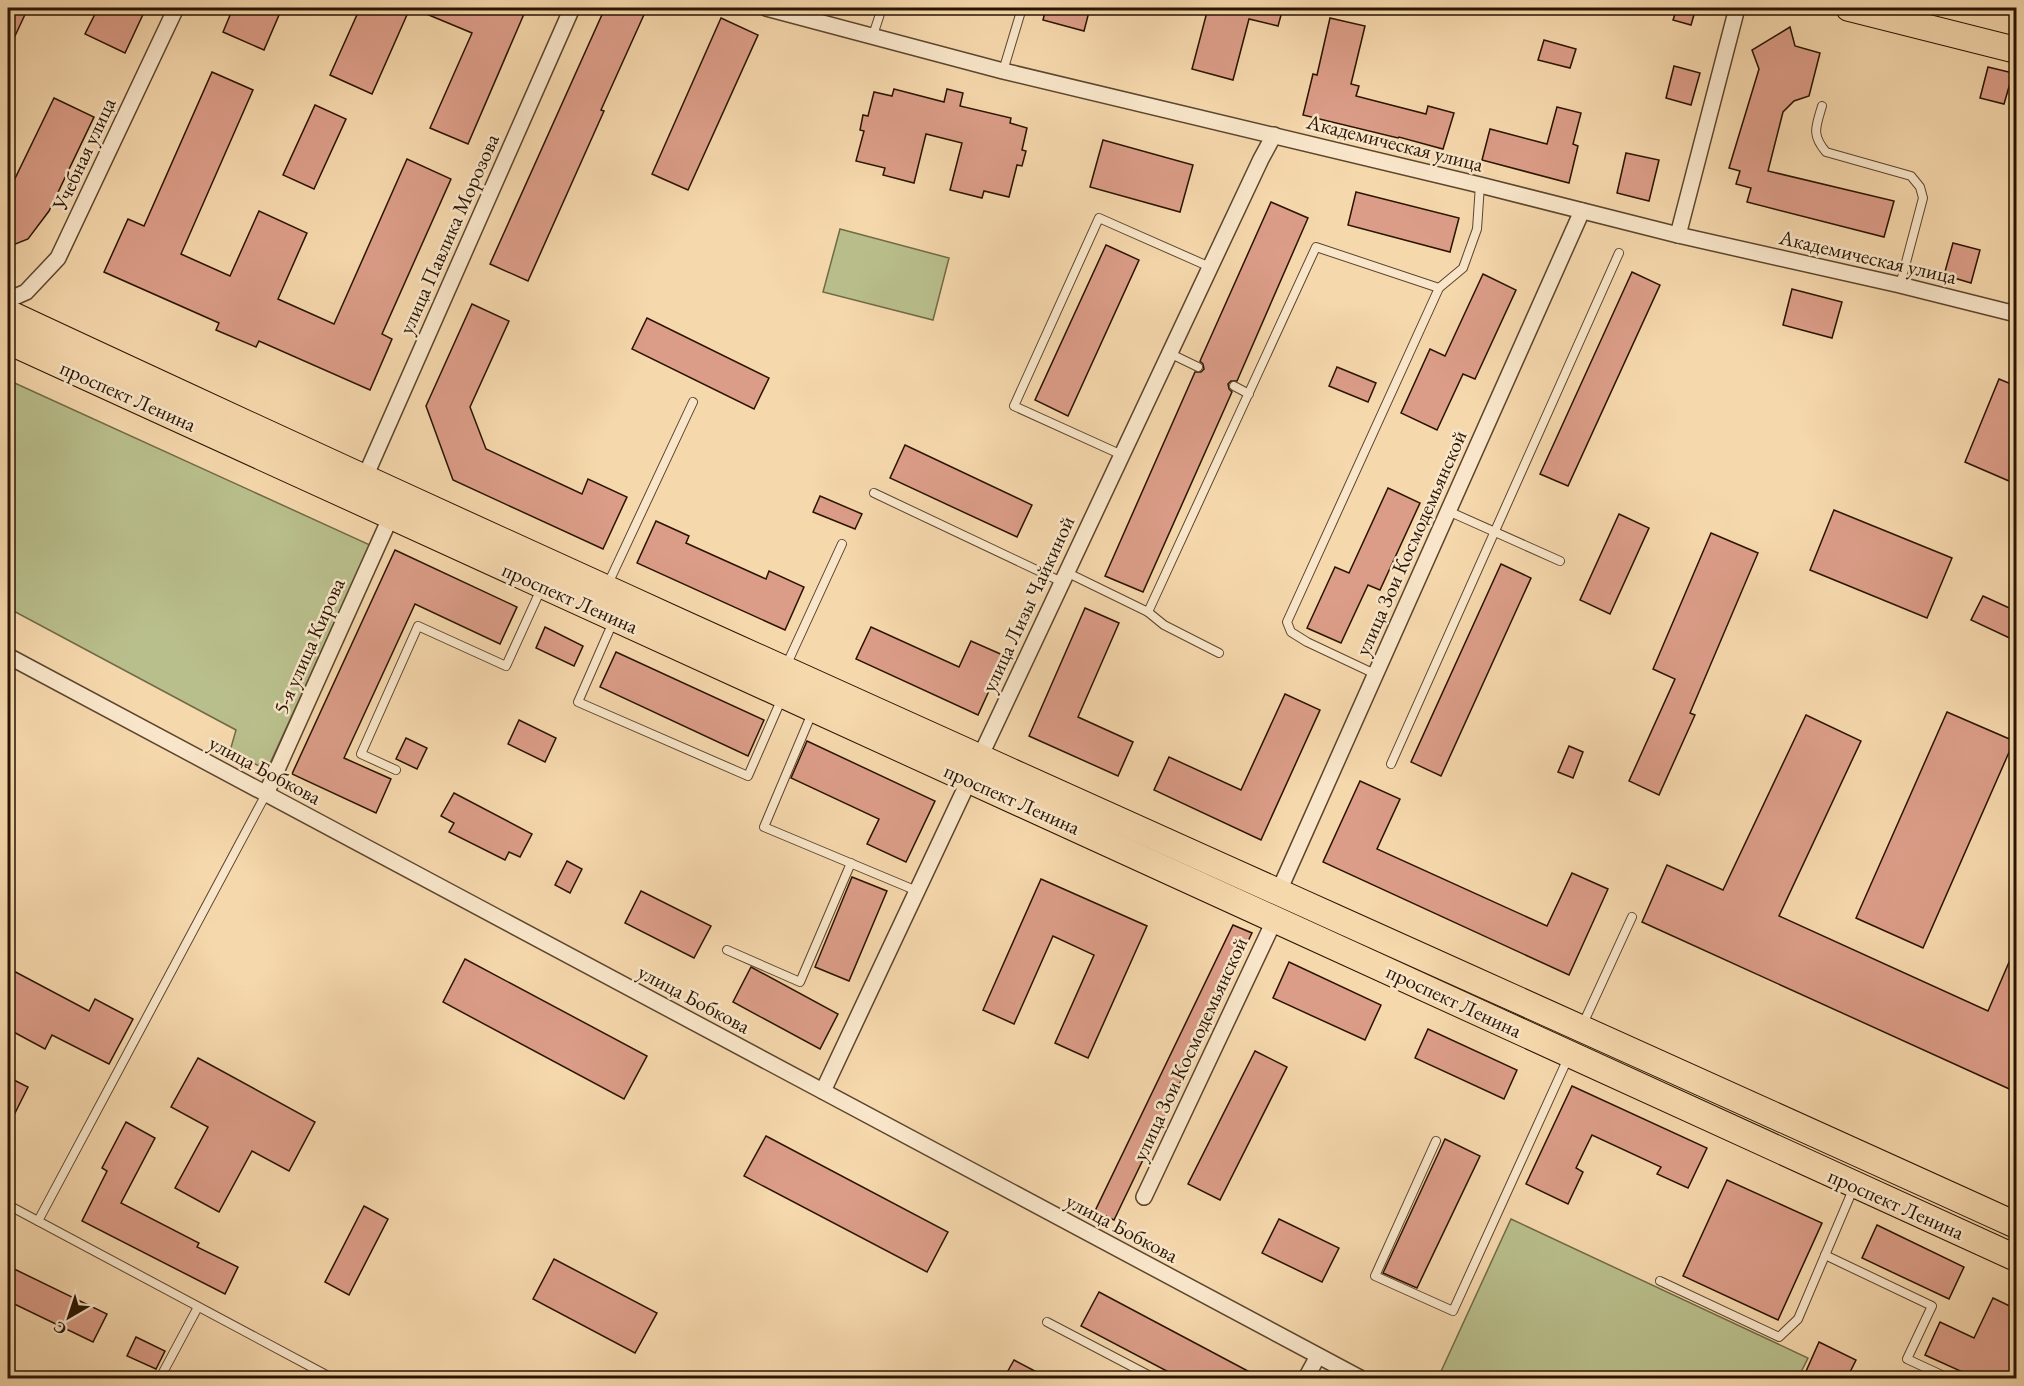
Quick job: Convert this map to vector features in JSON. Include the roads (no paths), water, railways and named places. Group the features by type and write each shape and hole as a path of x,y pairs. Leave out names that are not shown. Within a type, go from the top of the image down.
{"main road":[{"path":"1854,8 2016,50"},
{"name":"проспект Ленина","path":"8,313 785,668 974,769 1264,914 2016,1258"},
{"name":"проспект Ленина","path":"8,341 814,709 974,769 1278,893 1581,1027 2016,1225"},
{"path":"341,493 356,490 365,477"},
{"path":"391,516 401,505 420,502"},
{"path":"1264,914 1278,893"}],"street":[{"name":"Учебная улица","path":"8,300 26,292 58,258 176,8"},
{"name":"улица Павлика Морозова","path":"365,477 572,8"},
{"name":"Академическая улица","path":"766,8 1003,71 1480,185 1677,235 1900,285 2016,314"},
{"path":"1677,235 1737,8"},
{"name":"улица Лизы Чайкиной","path":"823,1091 1169,353 1274,135"},
{"name":"улица Зои Космодемьянской","path":"1278,893 1582,211"},
{"name":"5-я улица Кирова","path":"266,794 391,516"},
{"name":"улица Бобкова","path":"8,656 1360,1378"},
{"name":"улица Зои Космодемьянской","path":"1144,1197 1264,914"},
{"path":"1306,1378 1318,1356"}],"lane":[{"path":"873,36 882,8"},
{"path":"1003,71 1022,8"},
{"path":"1822,106 1814,131 1818,142 1826,152 1911,176 1920,187 1923,198 1900,285"},
{"path":"1375,674 1307,642 1292,632 1287,622 1439,288 1463,268 1477,229 1480,185"},
{"path":"1122,455 1014,406 1099,218 1210,267"},
{"path":"1148,612 1316,247 1439,288"},
{"path":"1391,764 1619,253"},
{"path":"1169,353 1198,367"},
{"path":"1234,386 1249,394"},
{"path":"606,587 693,402"},
{"path":"874,493 1148,612 1164,625 1219,653"},
{"path":"1448,511 1560,561"},
{"path":"785,668 842,544"},
{"path":"396,770 361,754 418,626 506,666 543,585"},
{"path":"615,618 578,702 748,776 783,695"},
{"path":"814,709 764,827 917,891"},
{"path":"38,1221 266,794"},
{"path":"727,950 800,982 850,863"},
{"path":"1581,1027 1632,917"},
{"path":"1436,1142 1375,1276 1453,1311 1570,1054"},
{"path":"1660,1281 1779,1337 1798,1320 1855,1185"},
{"path":"8,1205 332,1378"},
{"path":"1825,1255 1932,1306 1907,1359 1948,1378"},
{"path":"160,1378 198,1307"},
{"path":"1047,1322 1154,1378"}]}
